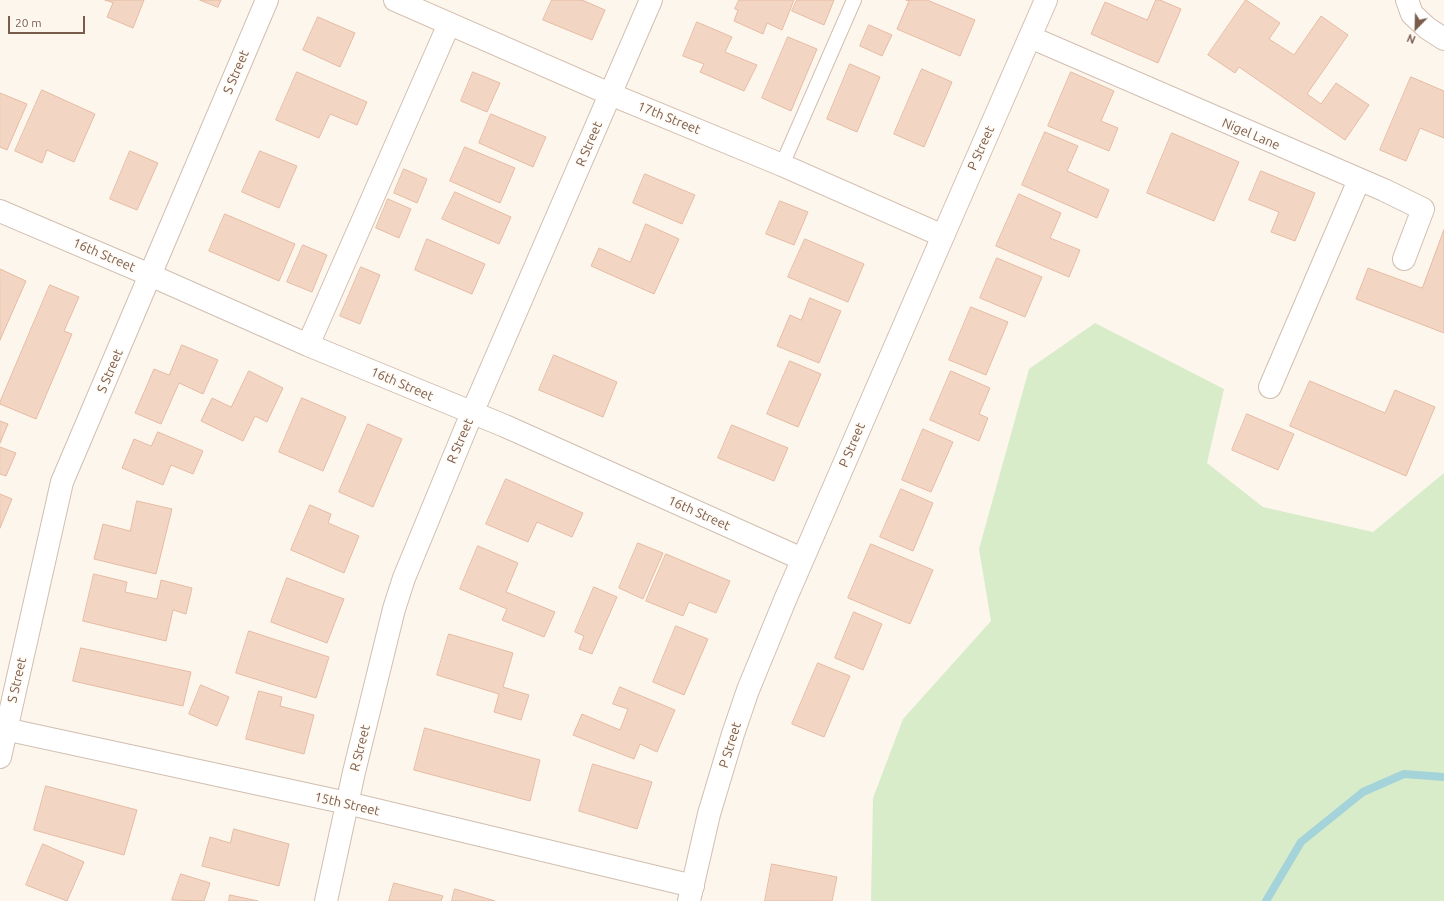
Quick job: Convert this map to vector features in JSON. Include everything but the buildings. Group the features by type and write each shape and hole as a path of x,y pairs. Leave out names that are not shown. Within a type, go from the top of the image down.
{"street":[{"name":"S Street","path":"0,757 3,729 62,482 266,0"},
{"name":"17th Street","path":"394,0 610,94 782,165 943,236"},
{"name":"R Street","path":"326,901 347,803 394,609 404,578 472,413 651,0"},
{"name":"P Street","path":"691,893 709,814 733,734 765,647 1046,0"},
{"path":"1407,0 1412,14 1427,28 1444,38"},
{"path":"308,345 449,24"},
{"name":"Nigel Lane","path":"1030,38 1384,190 1423,209 1404,259"},
{"path":"1270,387 1359,180"},
{"name":"16th Street","path":"0,211 308,345 472,413 802,560"},
{"name":"15th Street","path":"3,729 347,803 691,893"}],"lane":[{"path":"782,165 854,0"}],"green space":[{"path":"1095,323 1224,389 1207,463 1263,507 1373,532 1444,473 1444,901 871,901 873,798 903,719 991,621 979,549 1029,369"}],"waterway":[{"path":"1266,901 1301,842 1363,792 1404,774 1444,777"}]}
